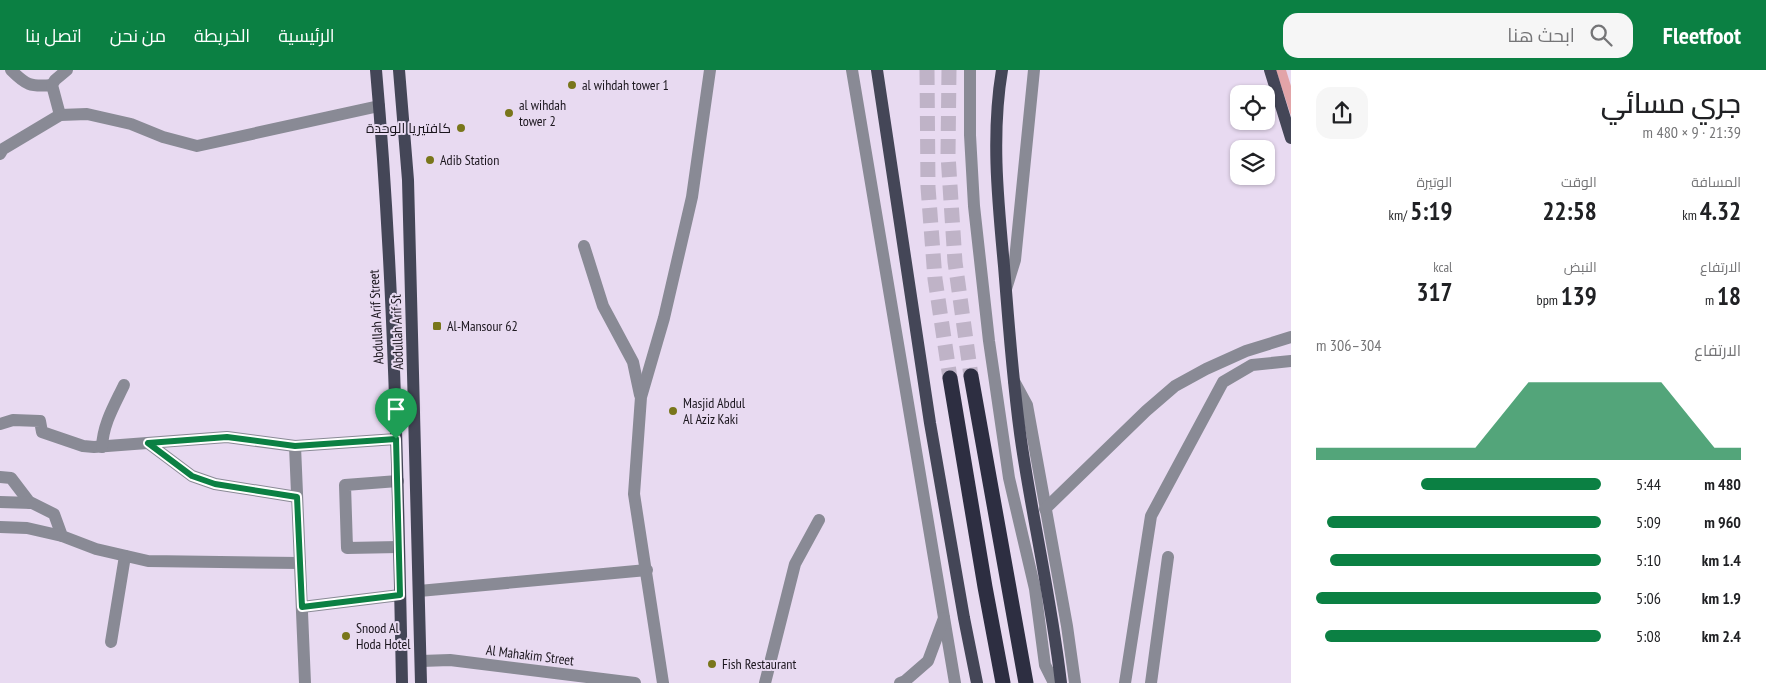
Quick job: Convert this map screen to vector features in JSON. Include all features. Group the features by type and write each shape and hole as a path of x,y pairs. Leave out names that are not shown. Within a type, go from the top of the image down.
{"highway":[{"path":"971,376 1026,683"},
{"path":"950,378 1003,683"}],"main road":[{"name":"Abdullah Arif Street","path":"376,70 385,184 398,481 402,683"},
{"name":"Abdullah Arif St","path":"399,70 408,180 421,683"},
{"path":"877,70 930,423 964,618 978,683"},
{"path":"1002,70 997,100 996,184 1014,382 1022,446 1055,631 1061,683"},
{"path":"1270,70 1291,138"}],"street":[{"path":"11,70 23,82 32,86 52,85"},
{"path":"60,115 52,85 67,70"},
{"path":"663,683 634,494 641,397 664,318 692,197 710,70"},
{"path":"852,70 955,683"},
{"path":"970,70 970,135 974,206 989,342 1009,478 1035,589 1045,665 1054,683"},
{"path":"1006,289 1015,260 1034,70"},
{"path":"0,154 4,149 60,115 87,114 131,124 163,137 197,146 379,106"},
{"path":"584,246 603,306 633,362 641,397"},
{"path":"1045,509 1146,411 1175,386 1206,369 1246,351 1291,337"},
{"path":"1246,351 1252,365"},
{"path":"1125,683 1151,516 1223,382 1252,365 1291,361"},
{"path":"1014,382 1027,405 1067,626 1075,683"},
{"path":"102,447 107,419 124,385"},
{"path":"0,424 13,420 40,421 42,432 83,446 102,447 227,437 295,446 396,439"},
{"path":"148,443 192,476 215,484 297,497"},
{"path":"295,446 305,683"},
{"path":"0,477 11,478 30,503"},
{"path":"398,481 346,485 348,548 399,547"},
{"path":"0,502 30,503 46,509 54,514 62,536"},
{"path":"765,683 795,564 819,520"},
{"path":"0,527 27,528 62,536 96,549 148,561 300,563"},
{"path":"111,642 125,556"},
{"path":"1151,683 1168,557"},
{"path":"419,591 647,570"},
{"path":"302,607 400,595"},
{"path":"900,683 906,681 928,661 944,618"},
{"name":"Al Mahakim Street","path":"421,660 450,660 549,678 635,683"}],"shaded area":[{"path":"1276,70 1286,70 1291,86 1291,116"}],"tunnel":[{"path":"927,70 928,187 935,279 950,378"},
{"path":"949,70 948,155 955,262 971,376"}],"place":[{"name":"al wihdah tower 1","path":"572,85"},
{"name":"al wihdah tower 2","path":"509,113"},
{"name":"كافتيريا الوحدة","path":"461,128"},
{"name":"Adib Station","path":"430,160"},
{"name":"Al-Mansour 62","path":"437,326"},
{"name":"Masjid Abdul Al Aziz Kaki","path":"673,411"},
{"name":"Snood Al Hoda Hotel","path":"346,636"},
{"name":"Fish Restaurant","path":"712,664"}],"route":[{"path":"227,437 295,446 396,439 400,595 302,607 297,497 215,484 192,476 148,443 227,437"}]}
